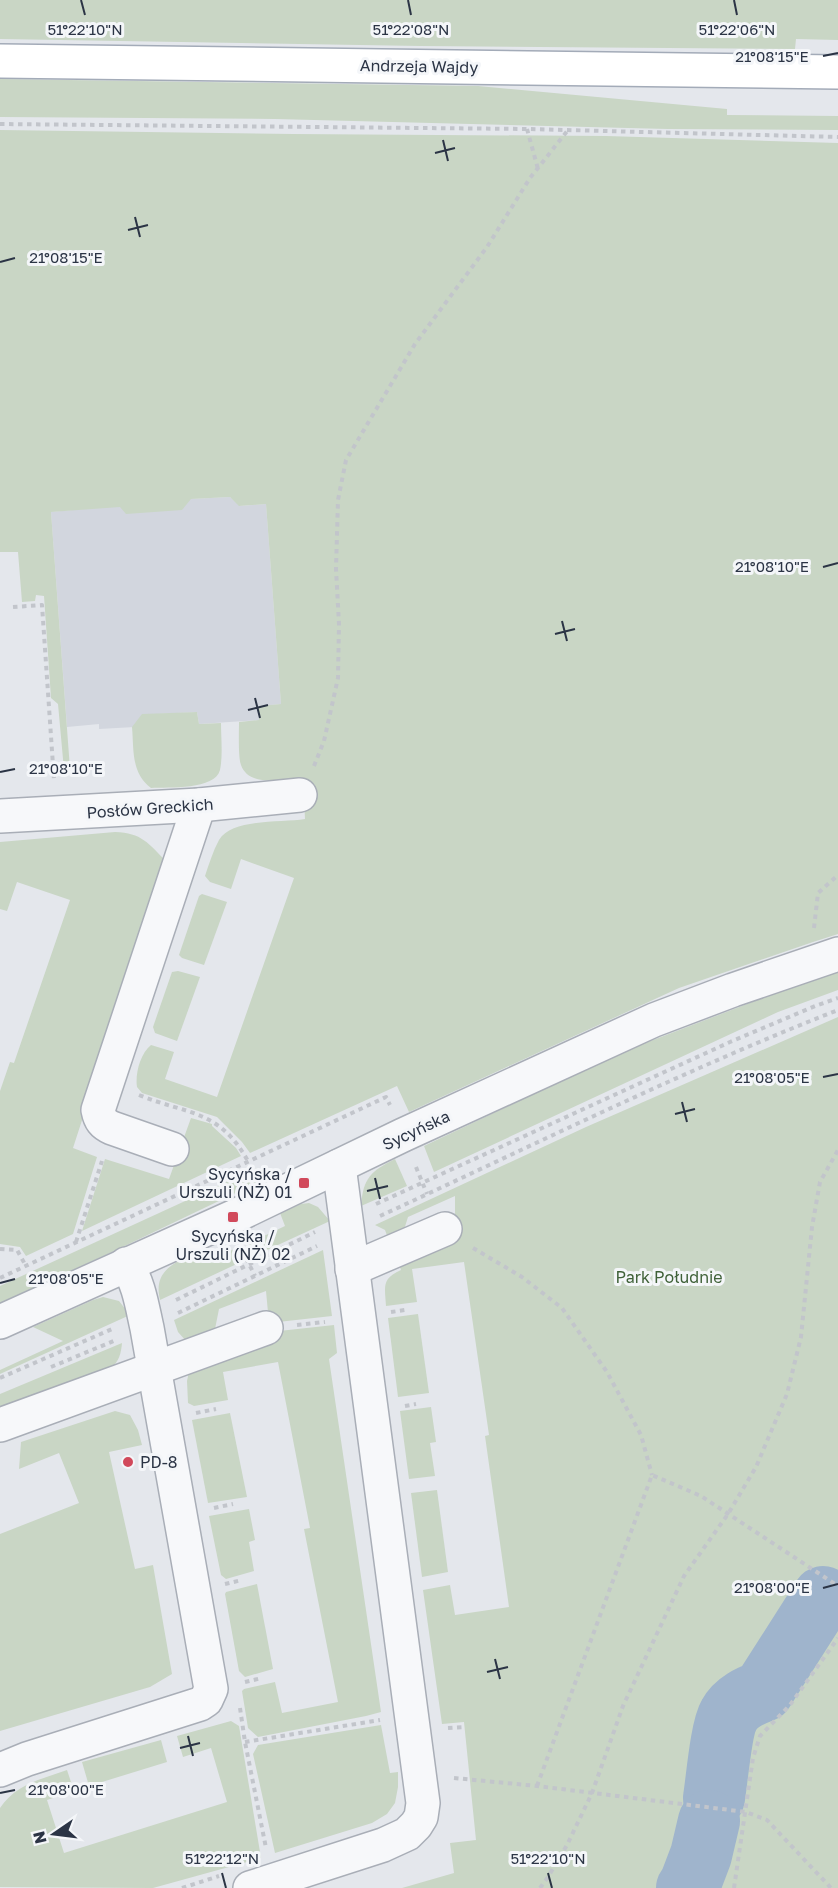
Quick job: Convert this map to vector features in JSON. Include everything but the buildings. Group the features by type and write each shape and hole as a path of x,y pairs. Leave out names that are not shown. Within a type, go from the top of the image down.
{"main road":[{"name":"Andrzeja Wajdy","path":"0,61 838,72"}],"street":[{"name":"Posłów Greckich","path":"0,816 200,805 300,795"},
{"path":"172,1149 104,1124 98,1110 200,805"},
{"name":"Sycyńska","path":"0,1322 233,1217 654,1020 826,957"},
{"path":"250,1888 382,1845 407,1834 421,1817 423,1803 339,1166"},
{"path":"352,1269 445,1229"},
{"path":"0,1770 27,1759 200,1704 207,1700 211,1689 145,1321 137,1285 126,1264"},
{"path":"0,1425 266,1328"}],"path":[{"path":"0,124 526,129 838,137"},
{"path":"526,129 538,170"},
{"path":"300,795 324,741 338,678 339,624 336,569 338,500 346,459 414,344 487,248 530,178 568,130"},
{"path":"13,607 42,605 57,814"},
{"path":"826,957 813,942 818,894 838,874"},
{"path":"0,1378 255,1276 423,1184 730,1042 838,998"},
{"path":"48,1369 145,1321 249,1264 346,1225 782,1032 838,1011"},
{"path":"133,1088 137,1094 202,1115 216,1123 241,1147 249,1162"},
{"path":"76,1242 112,1128"},
{"path":"540,1888 567,1845 592,1793 623,1706 684,1576 728,1514 756,1467 788,1394 801,1337 812,1227 820,1182 838,1150"},
{"path":"445,1229 522,1277 562,1308 608,1372 641,1435 652,1475 537,1786"},
{"path":"241,1246 255,1276"},
{"path":"0,1249 17,1250 26,1266"},
{"path":"266,1328 326,1322"},
{"path":"186,1414 216,1409"},
{"path":"652,1475 701,1496 838,1586"},
{"path":"204,1510 233,1504"},
{"path":"218,1585 242,1580"},
{"path":"734,1888 753,1758 760,1737 790,1705 838,1638"},
{"path":"237,1684 262,1678"},
{"path":"245,1742 368,1722"},
{"path":"420,1776 537,1786 746,1812 767,1820 831,1888"}],"shaded area":[{"path":"230,497 240,506 266,504 281,704 260,706 259,720 199,724 197,712 158,714 153,726 99,729 99,724 67,727 51,512"}],"green space":[{"path":"0,0 838,0 838,40 796,39 795,49 0,39"},
{"path":"0,79 478,86 727,109 727,115 838,116 838,130 668,129 275,119 0,117"},
{"path":"0,130 606,136 838,143 838,934 679,988 409,1112 397,1086 250,1153 217,1117 142,1093 137,1087 138,1070 141,1059 151,1045 174,1052 165,1079 217,1097 294,878 241,859 231,889 210,882 205,876 217,844 225,833 246,825 305,819 303,778 268,780 251,777 241,765 239,756 239,722 259,720 259,706 281,704 266,504 239,506 230,497 191,499 182,510 126,514 120,507 51,512 70,769 64,770 58,704 51,698 44,596 36,595 35,601 22,602 18,552 0,552"},
{"path":"197,712 199,724 221,723 220,770 210,781 201,784 151,788 137,768 132,727 142,714"},
{"path":"115,832 138,837 149,844 166,861 73,1148 97,1157 73,1234 26,1256 20,1247 0,1244 0,1091 10,1062 14,1063 70,900 17,882 7,911 0,909 0,842"},
{"path":"202,894 227,902 204,965 179,955 199,896"},
{"path":"178,971 200,977 177,1041 155,1033 153,1027 172,972"},
{"path":"838,972 838,990 778,1012 434,1172 424,1146 627,1050 802,983"},
{"name":"Park Południe","path":"838,1017 838,1888 402,1888 454,1873 450,1843 476,1840 464,1722 442,1724 423,1590 450,1585 455,1615 509,1607 485,1436 489,1435 464,1262 412,1269 417,1302 386,1306 387,1280 401,1270 398,1261 455,1237 455,1196 408,1217 403,1233 388,1238 385,1230 375,1225 586,1127"},
{"path":"191,1118 212,1124 241,1156 82,1231 105,1159 169,1179"},
{"path":"395,1159 407,1186 361,1206 366,1182 370,1176 380,1167"},
{"path":"257,1168 263,1180 0,1303 0,1286"},
{"path":"309,1203 318,1207 330,1221 252,1257 247,1244 285,1226 280,1213"},
{"path":"204,1249 210,1261 234,1249 241,1262 160,1300 160,1280 164,1273 177,1262"},
{"path":"323,1250 332,1316 269,1323 266,1291 219,1309 215,1329 186,1341 178,1332 174,1320"},
{"path":"103,1297 119,1301 130,1315 0,1374 0,1370 63,1341 33,1327"},
{"path":"418,1314 429,1393 398,1397 388,1318"},
{"path":"334,1325 337,1353 329,1359 381,1712 258,1737 248,1728 242,1691 244,1689 275,1682 282,1713 338,1702 304,1529 310,1528 278,1362 223,1372 228,1400 194,1406 188,1403 187,1381 190,1367 270,1332"},
{"path":"122,1343 119,1357 111,1368 0,1410 0,1394"},
{"path":"431,1407 436,1442 430,1443 435,1476 409,1479 400,1411"},
{"path":"115,1411 130,1415 138,1430 142,1445 109,1452 135,1569 153,1565 172,1674 150,1687 0,1731 0,1534 79,1503 59,1453 19,1469 21,1442"},
{"path":"230,1413 247,1497 208,1503 192,1420"},
{"path":"437,1490 448,1572 422,1577 411,1493"},
{"path":"249,1509 255,1540 249,1542 254,1571 226,1579 221,1575 209,1516"},
{"path":"257,1584 273,1669 245,1677 239,1671 225,1594"},
{"path":"231,1721 239,1726 261,1858 153,1888 0,1887 0,1808 14,1793 30,1783 67,1770 74,1791 47,1800 64,1853 227,1802 211,1748 183,1757 177,1736"},
{"path":"381,1725 390,1773 398,1772 395,1803 387,1814 372,1823 275,1853 253,1754 258,1745"},
{"path":"161,1740 167,1762 89,1786 82,1762"}],"waterway":[{"path":"714,1798 722,1742 729,1715 739,1703 763,1691 823,1597"},
{"path":"687,1888 701,1855 709,1821"}],"place":[{"name":"Sycyńska / Urszuli (NŻ) 01","path":"304,1183"},
{"name":"Sycyńska / Urszuli (NŻ) 02","path":"233,1217"},
{"name":"PD-8","path":"128,1462"}]}
